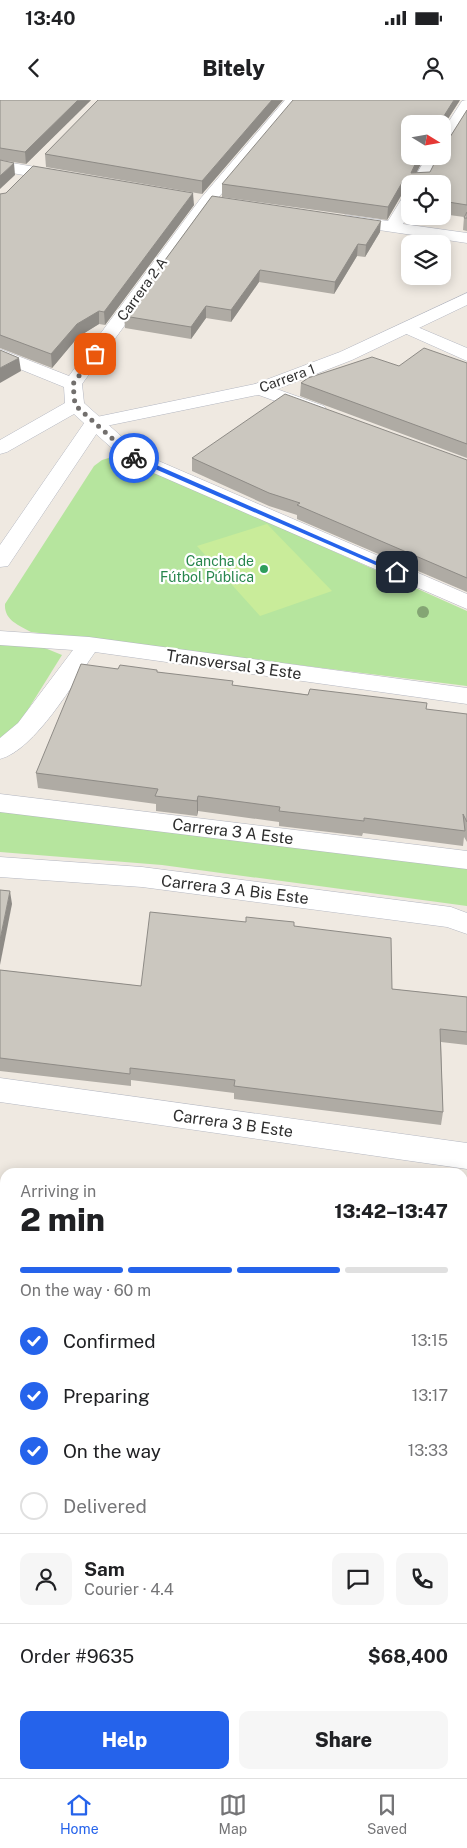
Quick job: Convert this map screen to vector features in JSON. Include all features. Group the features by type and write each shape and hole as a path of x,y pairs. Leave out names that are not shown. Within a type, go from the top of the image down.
{"street":[{"name":"Carrera 2 A","path":"73,384 207,201 293,100"},
{"path":"451,130 467,104"},
{"path":"19,183 46,157"},
{"path":"0,166 81,179"},
{"path":"187,197 226,203"},
{"path":"393,227 401,213"},
{"path":"334,219 467,238"},
{"name":"Carrera 1","path":"94,423 260,388 346,356 408,328 467,298"},
{"path":"408,328 467,355"},
{"path":"0,354 73,384 75,405 133,457 467,602"},
{"path":"260,388 332,416"},
{"path":"0,448 75,405"},
{"path":"0,561 94,423"},
{"name":"Transversal 3 Este","path":"0,638 89,644 467,696"},
{"path":"0,751 27,729 89,644"},
{"name":"Carrera 3 A Este","path":"0,803 467,860"},
{"name":"Carrera 3 A Bis Este","path":"0,867 142,877 451,917 467,924"},
{"name":"Carrera 3 B Este","path":"0,1090 467,1156"}],"green space":[{"path":"112,457 138,464 467,611 467,686 31,632 17,624 9,618 5,610 5,604 94,466 102,460"},
{"name":"Cancha de Fútbol Pública","path":"267,524 332,591 260,616 197,546"},
{"path":"0,642 35,644 62,655 19,724 0,739"},
{"path":"0,811 467,864 467,906 162,865 0,852"}],"building":[{"path":"0,100 78,100 25,152 0,148"},
{"path":"98,100 272,100 202,181 45,154"},
{"path":"293,100 454,100 445,115 401,115 401,165 415,165 411,173 430,172 434,165 451,165 451,135 467,110 467,205 451,202 451,175 401,175 401,184 388,207 222,184"},
{"path":"0,160 14,163 0,176"},
{"path":"33,166 193,193 104,312 99,311 77,324 51,354 0,335 0,194 6,193"},
{"path":"212,196 381,221 366,245 358,244 335,282 260,270 231,310 206,306 191,327 124,316"},
{"path":"424,348 467,363 467,444 301,383 308,378 372,357 399,366"},
{"path":"0,350 19,358 0,368"},
{"path":"285,394 467,460 467,578 297,505 300,503 269,493 192,458"},
{"path":"81,664 118,669 120,665 157,670 157,672 233,681 232,685 308,695 310,689 427,703 426,709 467,714 467,822 463,814 465,831 364,818 364,821 279,811 280,807 198,796 197,801 155,796 158,789 36,773"},
{"path":"0,890 10,891 0,940"},
{"path":"150,912 246,922 246,917 294,922 294,926 391,938 392,989 467,997 467,1032 440,1029 443,1112 234,1086 235,1080 130,1068 130,1074 0,1058 0,970 141,986"}],"way so far":[{"path":"95,354 73,384 75,405 134,458"}],"place":[{"name":"Cancha de Fútbol Pública","path":"264,569"}],"route":[{"path":"134,458 397,572"}]}
